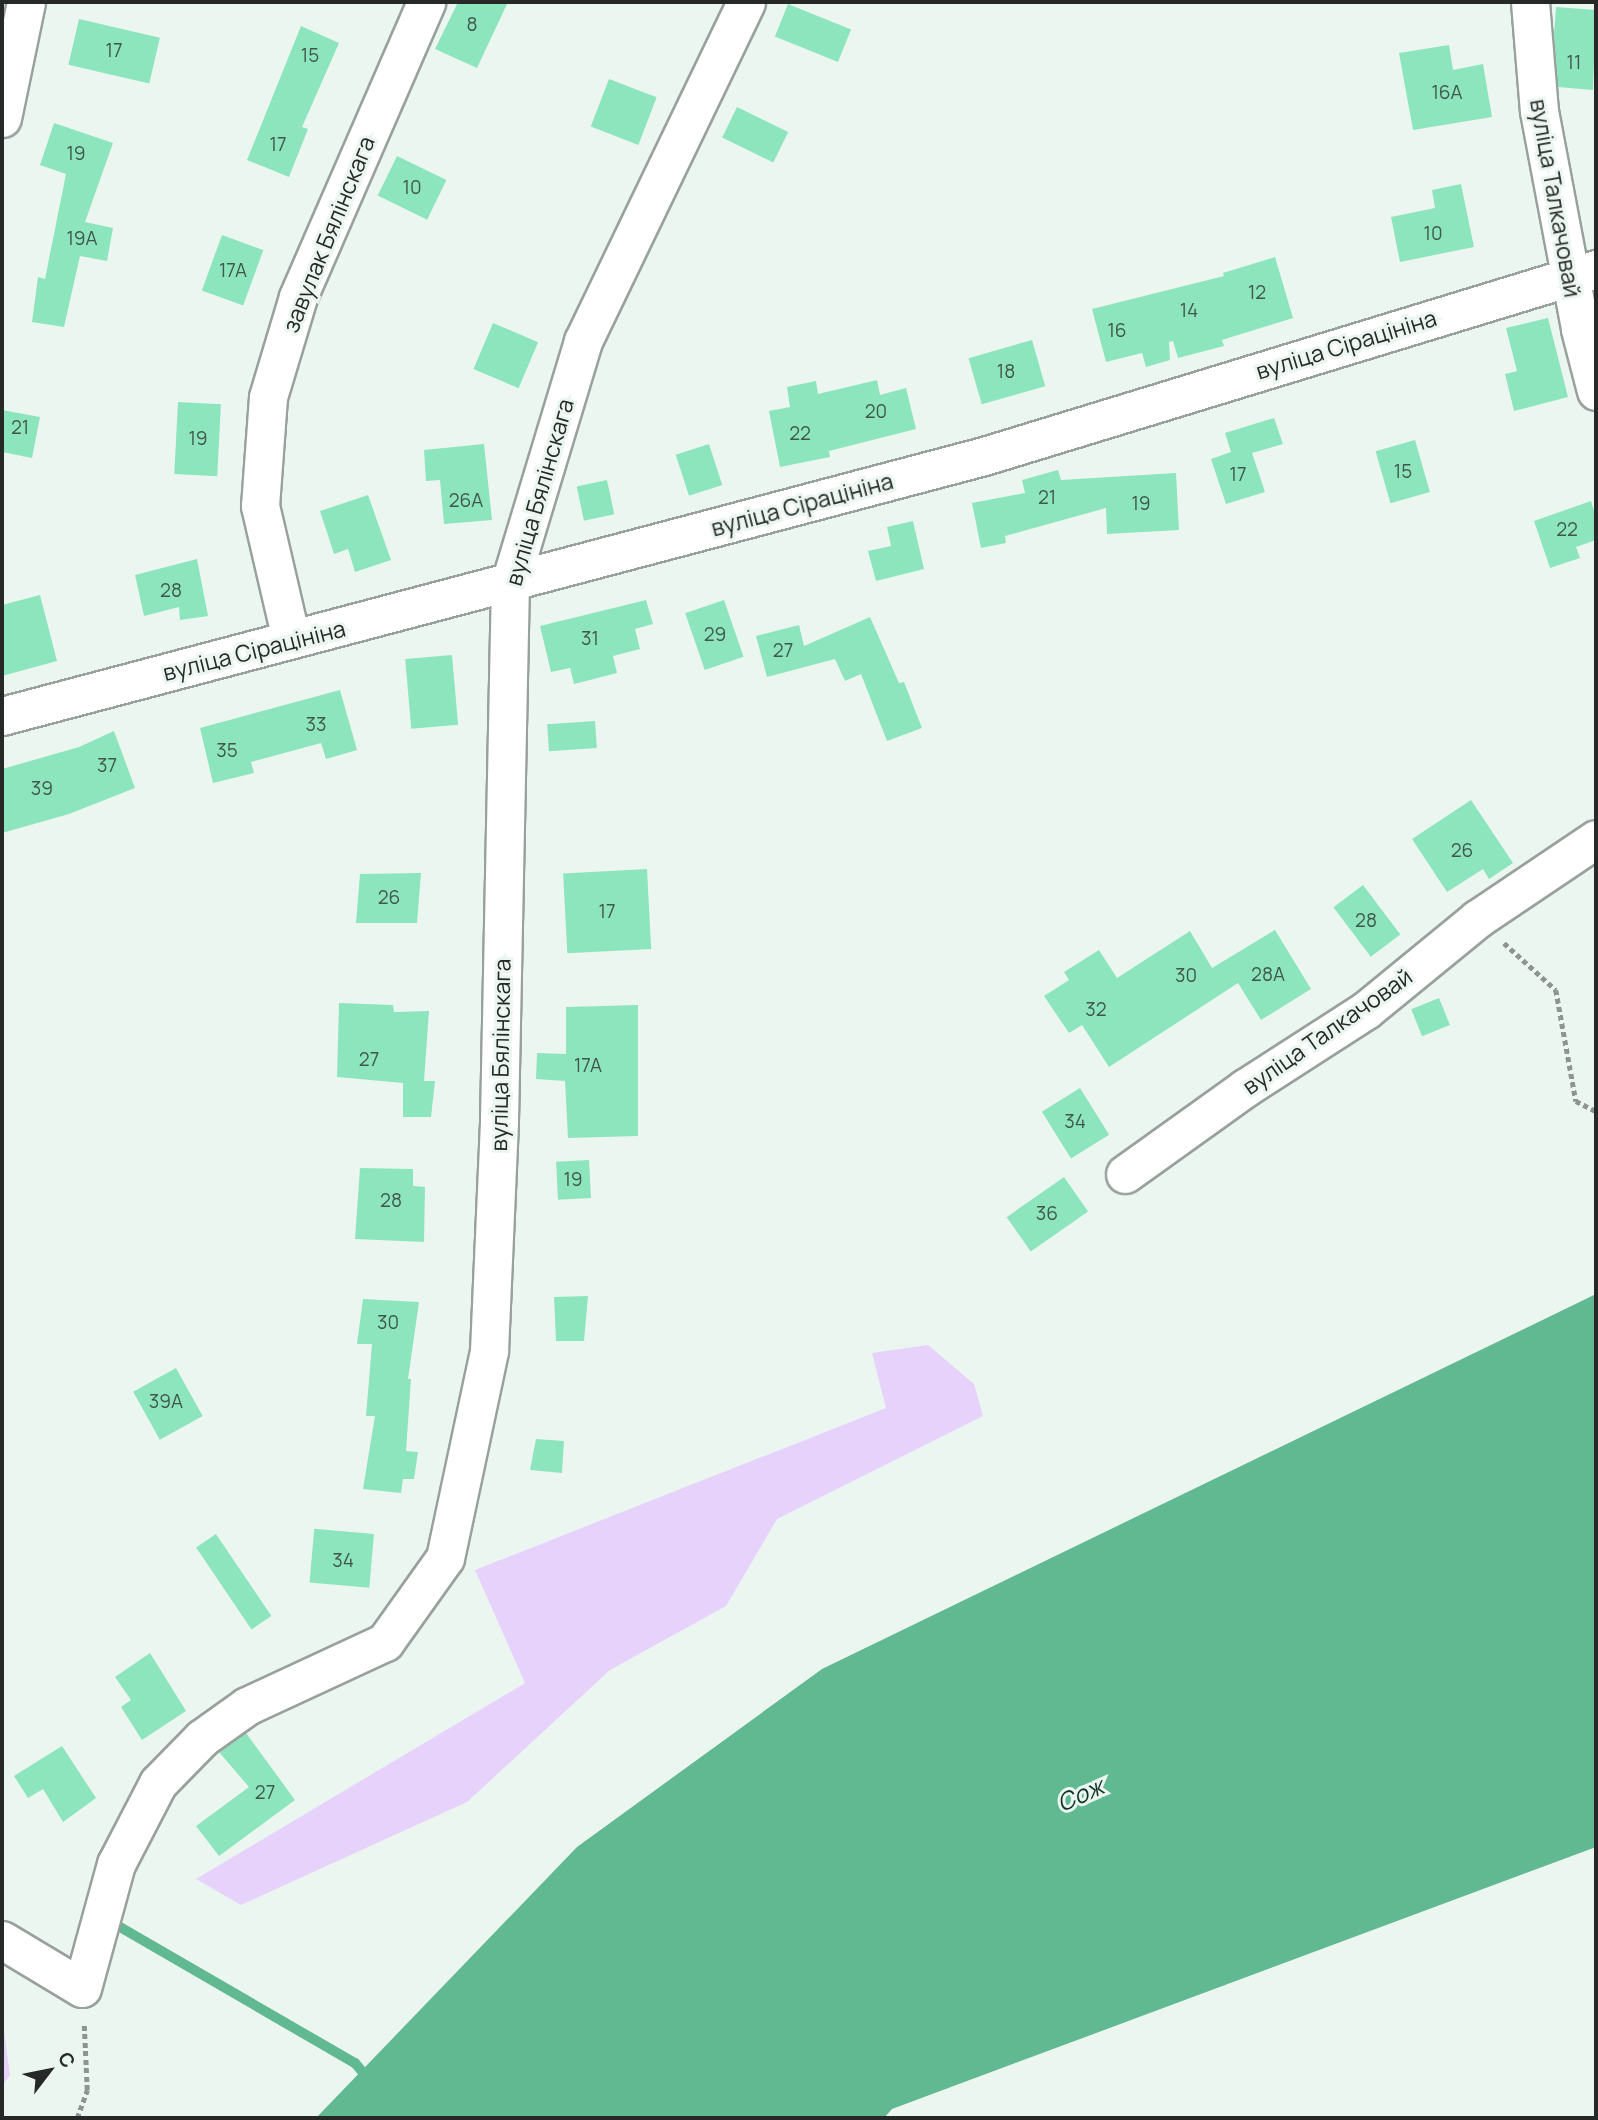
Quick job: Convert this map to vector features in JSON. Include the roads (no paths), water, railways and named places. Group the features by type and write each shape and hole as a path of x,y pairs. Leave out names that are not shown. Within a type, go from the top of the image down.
{"street":[{"path":"2,118 26,2"},
{"name":"завулак Бялінскага","path":"290,639 260,506 268,397 298,296 426,2"},
{"name":"вуліца Бялінскага","path":"2,1940 82,1988 116,1864 158,1783 202,1738 247,1706 385,1642 445,1558 489,1351 499,1120 510,583 583,341 746,2"},
{"name":"вуліца Талкачовай","path":"1530,2 1539,111 1583,272 1596,391"},
{"name":"вуліца Сірацініна","path":"2,716 290,639 352,626 984,456 1583,272"},
{"name":"вуліца Талкачовай","path":"1125,1174 1245,1088 1366,1010 1477,919 1596,839"}],"water":[{"name":"Сож","path":"1596,1294 1596,1847 892,2109 884,2118 316,2118 577,1847 822,1669"}],"waterway":[{"path":"120,1927 355,2063 370,2081"}]}
